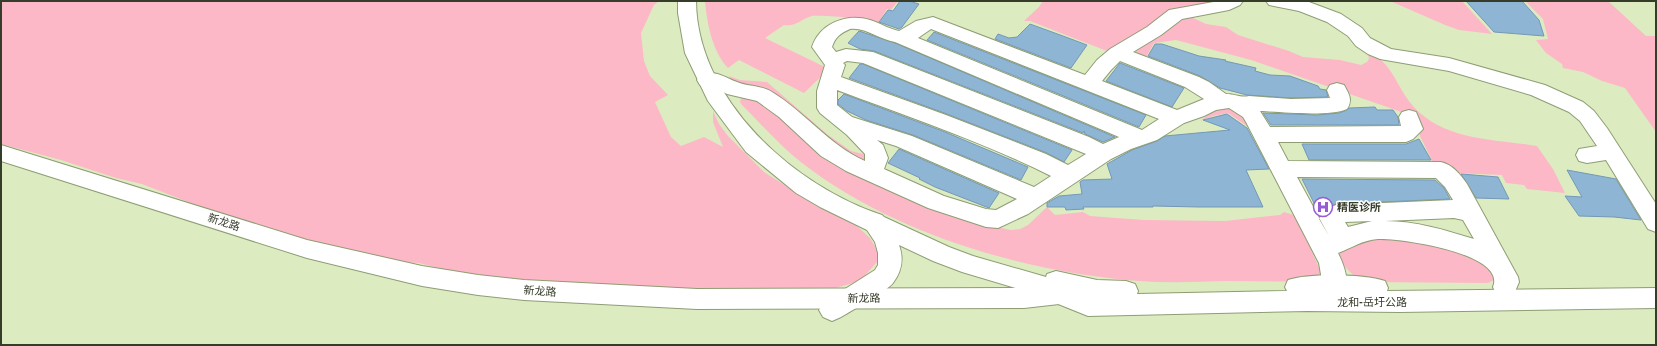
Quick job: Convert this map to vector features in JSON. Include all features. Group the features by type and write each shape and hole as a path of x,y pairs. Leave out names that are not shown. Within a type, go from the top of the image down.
{"main road":[{"path":"687,1 689,26 695,53 711,79 734,89 755,92 764,96 786,112 829,150 854,165 936,202 986,218 998,219 1008,216 1103,153 1123,144 1150,135 1177,118 1231,103 1291,106 1338,106 1341,101 1337,90"},
{"path":"696,1 700,42 715,96 742,132 766,158 804,187 828,201 980,258 1069,285 1093,298"},
{"path":"1089,84 1104,65 1124,47 1154,30 1176,14 1223,6 1234,1"},
{"path":"1275,1 1303,6 1334,18 1355,32 1363,42 1375,50 1387,55 1449,65 1510,82 1559,98 1576,106 1587,116 1600,133 1639,193 1656,223"},
{"path":"872,172 877,158 875,151 844,121 827,108 826,100 835,65 822,47 823,42 834,29 844,25 860,23 899,37 1140,138"},
{"path":"899,37 910,34 921,25 933,23 1177,118"},
{"path":"962,64 982,41"},
{"path":"1117,54 1192,82 1250,112 1282,169 1332,244"},
{"path":"832,60 846,55 866,57 1081,142 1103,153"},
{"path":"831,81 939,120 1053,167 1068,175"},
{"path":"1264,135 1406,134 1412,129 1409,117"},
{"path":"844,121 904,142 1036,198"},
{"path":"1587,155 1600,154 1610,150"},
{"name":"新龙路","path":"1,153 307,249 422,276 524,290 591,295 842,304 876,309 1008,311 1093,298"},
{"name":"新龙路","path":"1,164 18,168 298,259 409,288 512,302 579,308 842,304 917,297 1024,298 1059,294 1093,298"},
{"path":"1282,169 1441,170 1453,181 1506,277 1507,282 1505,287"},
{"path":"1335,286 1331,264 1332,216 1336,214 1454,209 1470,212"},
{"path":"870,216 942,254 970,265 1032,282 1059,294"},
{"path":"842,304 884,277 890,266 890,253 886,240 870,216"},
{"path":"1332,244 1362,231 1408,231 1425,234 1465,246 1497,261"},
{"name":"龙和-岳圩公路","path":"1093,298 1152,292 1335,286 1425,288 1656,286"},
{"name":"龙和-岳圩公路","path":"1093,298 1400,302 1656,298"}],"shaded area":[{"path":"1,1 659,1 654,5 641,33 644,61 650,76 668,95 655,102 671,137 681,146 704,137 723,147 713,122 713,111 719,124 728,136 764,172 811,202 843,217 858,227 870,238 878,252 877,262 860,281 832,289 643,288 563,284 495,277 442,269 419,263 400,262 326,245 229,218 142,184 116,178 61,160 1,144"},
{"path":"705,1 898,1 891,10 887,9 876,26 862,19 812,16 792,25 784,25 765,38 829,69 804,93 739,60 728,68 722,61 714,45 707,18"},
{"path":"1043,1 1228,1 1176,10 1112,53 1030,21 1024,21 1039,7"},
{"path":"1390,1 1462,1 1492,34 1459,30"},
{"path":"1525,1 1608,1 1646,36 1656,36 1656,132 1625,88 1602,81 1583,72 1563,68 1562,64 1546,53 1536,40 1548,39 1543,19"},
{"path":"1189,16 1206,24 1226,27 1238,35 1303,57 1340,60 1361,65 1369,59 1368,54 1376,57 1387,66 1413,106 1440,126 1471,136 1537,146 1553,169 1565,193 1527,189 1524,185 1506,183 1502,175 1454,173 1434,165 1420,136 1416,117 1251,60 1176,40 1154,43 1144,61 1125,51 1172,21"},
{"path":"729,76 740,80 767,82 828,135 851,151 863,154 867,158 863,161 856,160 763,89 731,81"},
{"path":"749,94 902,196 966,221 1011,230 1020,229 1028,225 1047,207 1055,215 1083,212 1090,216 1144,220 1225,221 1280,215 1284,212 1300,217 1302,229 1321,272 1319,276 1309,281 1139,281 1051,269 962,245 919,229 877,210 838,188 802,163 742,105 740,102 741,98 744,95"},
{"path":"1222,107 1238,113 1257,133 1228,113 1213,116 1200,121"},
{"path":"1384,236 1456,247 1496,272 1494,280 1488,283 1364,282 1347,269 1341,260 1339,250 1345,245"}],"building":[{"path":"900,1 909,1 919,4 902,27 899,29 879,22 888,10 893,11"},
{"path":"1466,1 1522,1 1539,20 1544,36 1494,32"},
{"path":"1030,24 1087,45 1071,68 995,39 998,34 1009,38 1017,37"},
{"path":"859,31 895,43 1115,137 1103,142 1085,134 1084,131 1083,133 874,51 860,49 848,43"},
{"path":"934,32 1146,115 1139,127 927,40"},
{"path":"1155,44 1162,44 1199,56 1226,60 1225,61 1256,68 1255,71 1270,75 1290,76 1318,86 1320,89 1326,90 1328,97 1291,98 1247,95 1220,88 1200,76 1148,56"},
{"path":"1120,63 1184,88 1172,107 1106,81"},
{"path":"860,64 1072,150 1064,162 1047,153 849,78"},
{"path":"844,94 945,132 1028,167 1021,180 913,135 866,120 847,111 838,104 838,100"},
{"path":"1375,107 1377,110 1393,110 1398,117 1399,125 1271,125 1263,113 1317,115 1339,113 1349,108"},
{"path":"1227,114 1247,128 1269,169 1246,170 1263,207 1083,207 1084,209 1066,210 1065,207 1047,207 1047,203 1059,196 1082,194 1080,182 1083,180 1112,179 1107,164 1132,150 1157,141 1165,136 1230,130 1203,120"},
{"path":"1419,139 1431,160 1309,160 1302,144 1406,144"},
{"path":"899,149 999,193 989,208 935,187 888,163"},
{"path":"1567,170 1616,179 1641,220 1614,217 1579,216 1565,196 1582,197"},
{"path":"1461,174 1498,177 1509,199 1476,198"},
{"path":"1302,179 1435,180 1444,188 1450,199 1336,204 1317,209"}],"place":[{"name":"精医诊所","path":"1323,207"}]}
